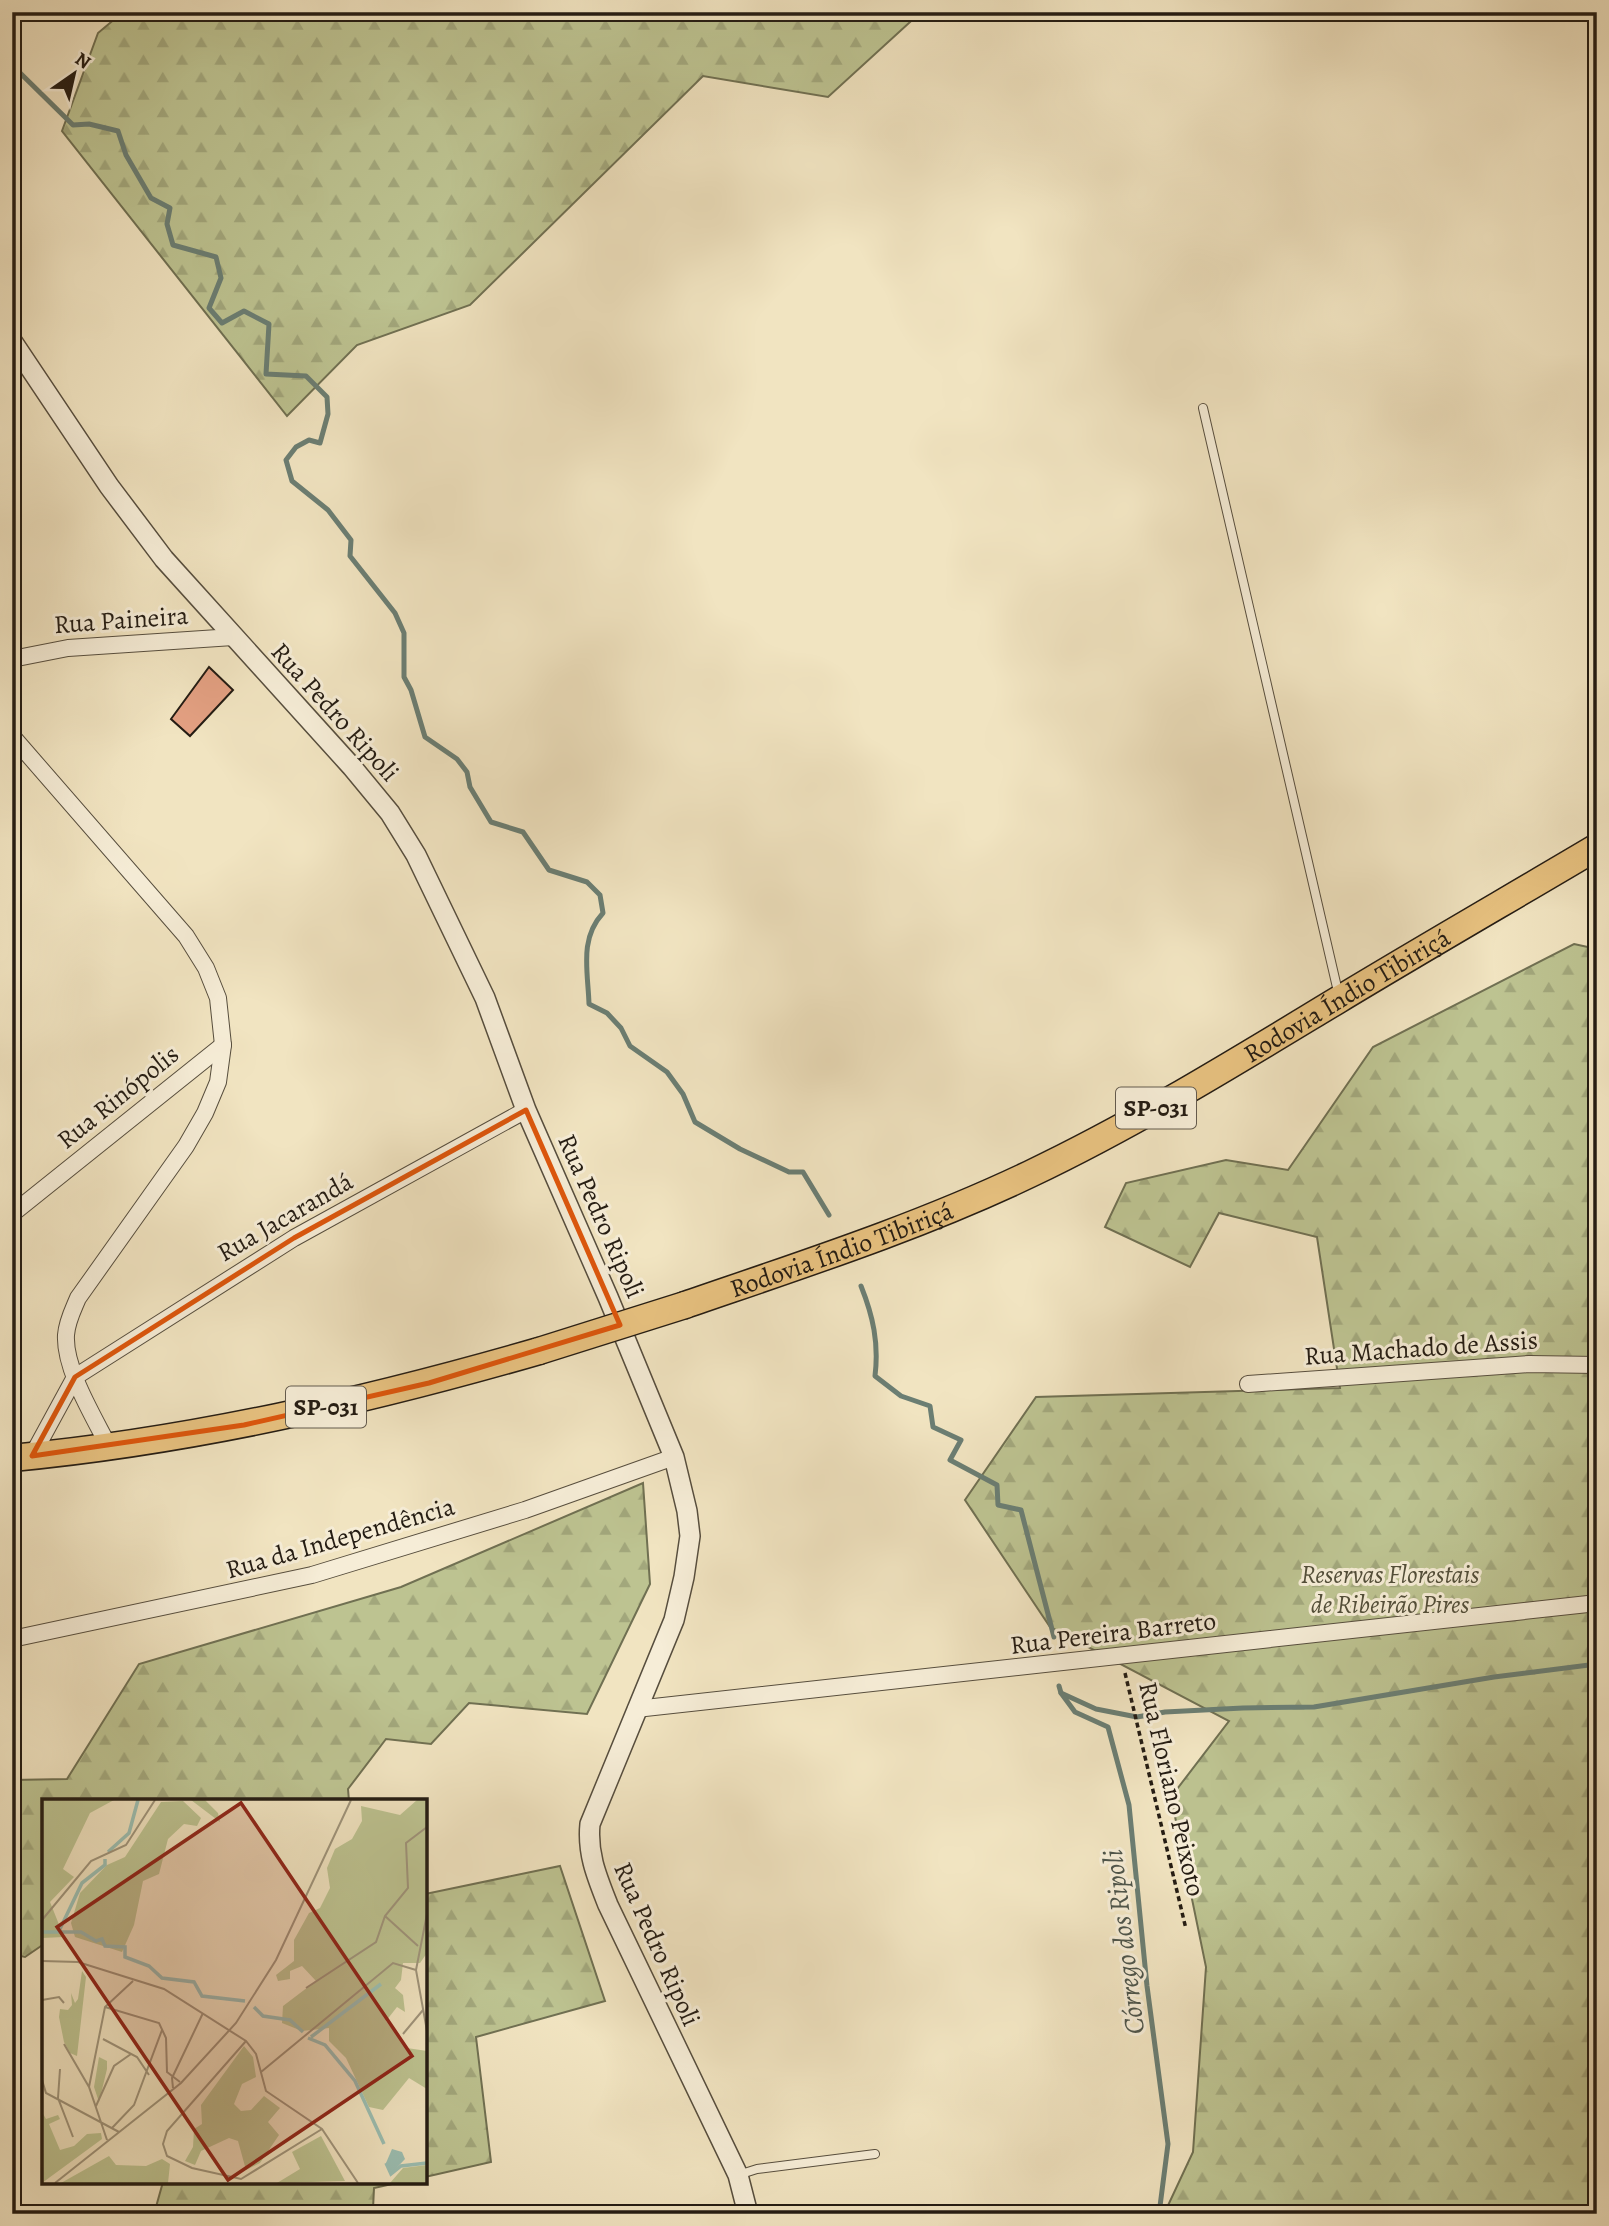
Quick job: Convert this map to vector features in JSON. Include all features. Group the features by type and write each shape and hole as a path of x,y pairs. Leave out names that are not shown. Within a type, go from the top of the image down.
{"highway":[{"name":"Rodovia Índio Tibiriçá","path":"22,1457 109,1447 244,1425 429,1383 684,1305 837,1253 1028,1174 1182,1094 1597,847"}],"street":[{"name":"Rua Pedro Ripoli","path":"12,341 116,496 164,559 352,767 390,813 416,855 485,998 526,1110 674,1457 688,1523 684,1577 674,1620 590,1824 588,1843 591,1863 619,1929 738,2175 748,2214"},
{"name":"Rua Paineira","path":"12,659 68,648 233,637"},
{"path":"12,736 186,936 206,968 218,998 223,1045 218,1082 205,1113 186,1146 78,1298 68,1321 65,1338 75,1377 109,1447"},
{"name":"Rua Rinópolis","path":"12,1214 223,1045"},
{"name":"Rua Jacarandá","path":"75,1377 273,1250 526,1110"},
{"name":"Rua Machado de Assis","path":"1248,1384 1529,1364 1597,1365"},
{"path":"22,1457 75,1377"},
{"name":"Rua da Independência","path":"12,1639 312,1575 525,1510 674,1457"},
{"name":"Rua Pereira Barreto","path":"636,1709 1597,1604"}],"lane":[{"path":"1203,408 1340,999"},
{"path":"738,2175 757,2169 875,2154"}],"path":[{"name":"Rua Floriano Peixoto","path":"1120,1658 1134,1701 1186,1930"}],"highlighted area":[{"path":"526,1110 620,1325 429,1383 244,1425 32,1456 75,1377 294,1238"}],"green space":[{"path":"123,12 921,12 828,97 703,76 470,305 357,345 287,416 62,131 98,33"},
{"name":"Reservas Florestais de Ribeirão Pires","path":"1574,944 1597,949 1597,1907 1594,1909 1597,1943 1597,2214 1164,2214 1193,2152 1206,1967 1171,1797 1229,1721 1050,1627 965,1500 1036,1397 1340,1388 1317,1237 1219,1213 1190,1267 1105,1227 1126,1183 1226,1160 1288,1170 1373,1047"},
{"path":"643,1483 650,1584 587,1714 469,1703 431,1744 386,1739 348,1789 349,1799 42,1799 42,1945 25,1957 12,1954 12,1780 67,1779 139,1664 401,1587"},
{"path":"560,1866 605,2001 476,2037 491,2162 427,2177 427,1894"},
{"path":"162,2184 392,2184 374,2188 373,2209 362,2214 154,2214"}],"building":[{"path":"209,667 233,690 190,736 171,719"}],"waterway":[{"path":"12,20 21,12"},
{"name":"Córrego dos Ripoli","path":"12,65 73,125 89,124 118,131 126,155 151,198 170,208 167,224 173,245 216,257 221,278 209,308 222,323 244,311 269,324 266,374 306,376 327,397 328,414 320,443 309,440 296,447 286,460 292,481 328,510 351,540 350,556 395,613 404,633 404,677 411,690 425,737 457,759 467,772 470,787 491,822 523,832 549,870 587,882 600,895 603,913 595,923 588,945 589,1004 607,1013 621,1028 630,1046 667,1072 683,1094 695,1122 740,1149 789,1172 803,1172 829,1215"},
{"name":"Córrego dos Ripoli","path":"861,1286 874,1330 875,1376 901,1396 930,1406 933,1427 961,1440 950,1460 997,1485 998,1505 1021,1510 1054,1637"},
{"path":"1059,1686 1061,1693 1096,1709 1137,1717 1165,1712 1314,1707 1494,1677 1597,1664"},
{"name":"Córrego dos Ripoli","path":"1061,1693 1075,1712 1108,1727 1129,1805 1147,1986 1168,2144 1159,2214"}]}
